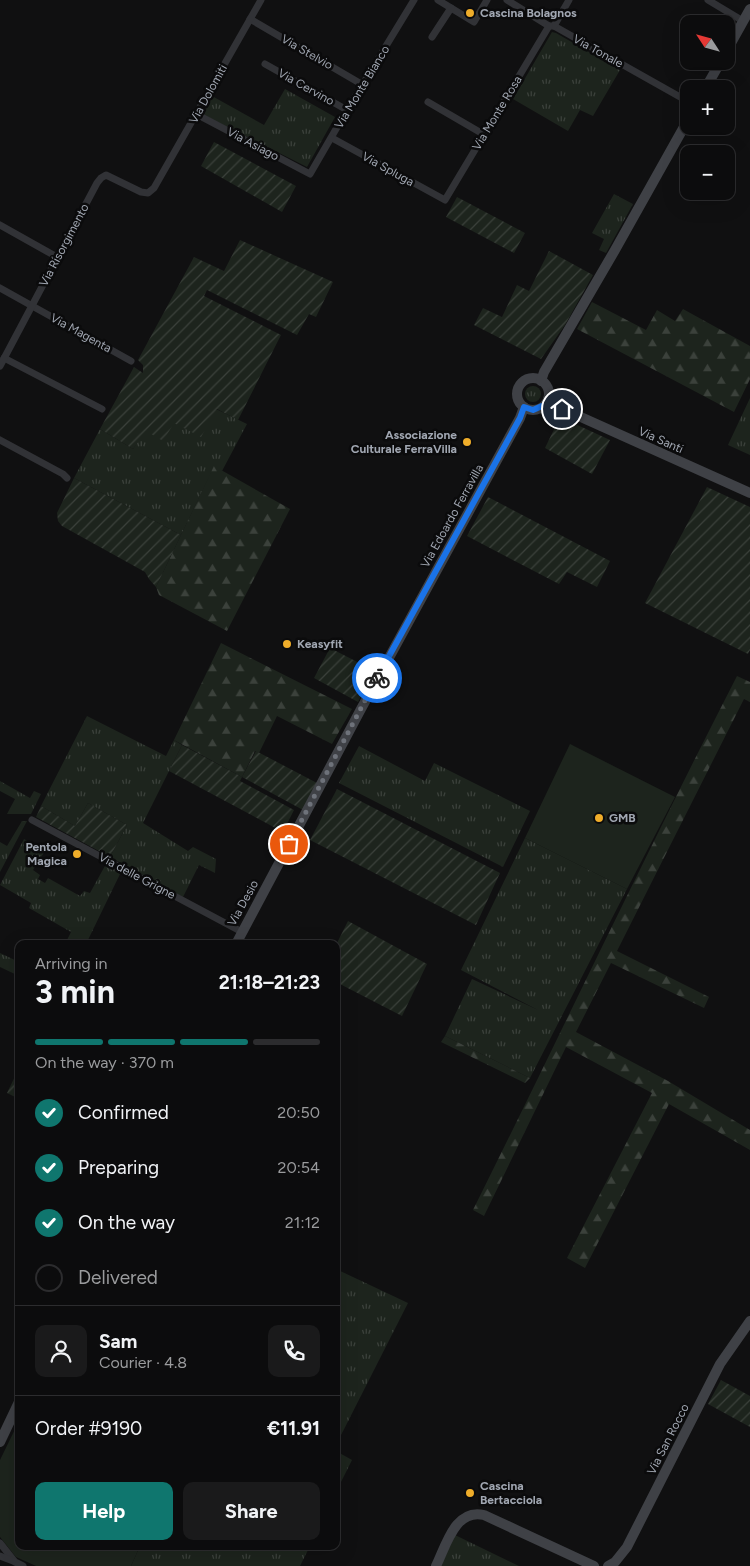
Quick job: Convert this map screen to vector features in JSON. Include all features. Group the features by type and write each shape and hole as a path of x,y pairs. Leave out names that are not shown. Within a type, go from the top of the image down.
{"street":[{"name":"Via Dolomiti","path":"154,188 261,0"},
{"name":"Via Monte Bianco","path":"310,174 414,0"},
{"path":"438,0 474,22 487,0"},
{"name":"Via Tonale","path":"506,0 680,97"},
{"name":"Via Monte Rosa","path":"445,200 483,134 569,0"},
{"path":"708,0 743,21"},
{"path":"432,37 451,8"},
{"path":"735,36 750,9"},
{"name":"Via Stelvio","path":"250,19 363,85"},
{"name":"Via Cervino","path":"265,64 347,110"},
{"path":"428,102 483,134"},
{"name":"Via Asiago","path":"196,114 310,174"},
{"path":"541,381 544,372 680,134"},
{"name":"Via Spluga","path":"332,138 445,200"},
{"name":"Via Risorgimento","path":"0,366 101,178 106,175 141,192 148,193 154,188"},
{"path":"0,226 57,257"},
{"name":"Via Magenta","path":"0,288 130,361"},
{"path":"4,358 102,409"},
{"path":"528,379 541,381 547,388 545,402 533,410 524,407 517,396 521,384 528,379"},
{"name":"Via Santi","path":"545,402 750,493"},
{"name":"Via Edoardo Ferravilla","path":"274,874 360,708 517,424 524,407"},
{"path":"0,440 63,474 67,478"},
{"name":"Via delle Grigne","path":"32,820 242,932"},
{"name":"Via Desio","path":"238,940 274,874"},
{"name":"Via San Rocco","path":"608,1566 615,1562 627,1547 720,1364 750,1321"},
{"path":"0,1442 15,1410"},
{"path":"436,1566 456,1525 464,1517 473,1514 480,1514 594,1566"},
{"path":"0,1543 15,1562"},
{"path":"0,1556 23,1566"}],"green space":[{"path":"552,32 620,70 593,116 580,110 568,131 513,99"},
{"path":"285,89 335,117 307,167 202,114 212,96 264,125"},
{"path":"214,142 296,186 282,212 201,166"},
{"path":"614,194 633,204 606,253 599,250 604,239 592,233"},
{"path":"457,197 525,233 514,253 446,217"},
{"path":"240,240 333,282 316,317 309,314 297,335 207,290 204,296 281,335 238,420 217,409 201,437 174,423 163,441 146,431 133,449 100,429 134,367 143,373 143,365 138,360 194,257 224,271"},
{"path":"549,251 593,275 565,325 541,359 474,325 483,308 502,317 517,285 529,291"},
{"path":"592,302 646,330 657,310 675,321 683,309 750,346 750,379 734,412 577,329"},
{"path":"530,386 536,386 541,391 539,400 530,402 525,397 525,391"},
{"path":"750,398 750,455 728,445"},
{"path":"216,409 247,424 222,471 214,467 181,535 74,478 100,429 133,449 145,430"},
{"path":"560,417 610,440 592,474 545,448"},
{"path":"214,466 290,509 227,631 159,595 156,587"},
{"path":"74,478 181,535 156,587 145,572 62,526 58,521 57,513"},
{"path":"707,487 750,507 750,650 748,654 645,603"},
{"path":"488,497 610,561 597,587 567,572 559,584 467,536"},
{"path":"221,643 352,709 332,744 277,716 259,753 255,751 242,777 174,740"},
{"path":"330,648 375,671 358,702 314,678"},
{"path":"737,676 750,682 750,702 744,699 617,951 709,997 704,1008 611,963 576,1032 668,1081 750,1130 750,1150 669,1104 585,1268 567,1258 652,1093 566,1047 484,1216 473,1210"},
{"path":"87,716 166,756 174,740 182,745 143,823 188,851 193,847 216,859 215,873 199,865 183,897 110,857 127,825 88,803 75,826 41,806"},
{"name":"GMB","path":"570,744 675,797 627,889 525,838"},
{"path":"182,745 242,777 240,781 294,810 283,832 169,771"},
{"path":"359,746 425,781 434,763 530,811 503,867 339,783"},
{"path":"256,751 317,783 303,810 242,777"},
{"path":"0,781 30,798 34,791 41,794 31,814 7,814 15,799 0,791"},
{"path":"337,789 500,873 476,925 310,840"},
{"path":"88,803 127,825 110,857 36,817 41,806 75,826"},
{"path":"22,821 27,821 0,872 0,842 7,846"},
{"path":"525,838 627,889 530,1078 445,1036 472,979 538,1010 461,970"},
{"path":"24,839 45,851 33,870 40,875 38,879 45,883 48,878 80,896 84,891 90,893 106,864 121,872 88,940 67,940 71,932 29,908 31,903 0,885"},
{"path":"348,921 427,964 402,1016 340,984 338,940"},
{"path":"0,953 15,960 15,974 0,967"},
{"path":"445,1036 530,1078 525,1083 441,1042"},
{"path":"15,1076 15,1097 7,1093"},
{"path":"340,1271 408,1303 340,1437"},
{"path":"721,1380 750,1396 750,1427 708,1404"},
{"path":"15,1429 15,1550 138,1550 131,1566 36,1566 16,1557 0,1537 0,1460"},
{"path":"340,1453 352,1460 340,1484"},
{"path":"455,1535 519,1566 441,1566"},
{"path":"138,1550 308,1550 300,1566 131,1566"}],"way so far":[{"path":"289,844 377,678"}],"place":[{"name":"Cascina Bolagnos","path":"470,13"},
{"name":"Associazione Culturale FerraVilla","path":"467,442"},
{"name":"Keasyfit","path":"287,644"},
{"name":"GMB","path":"599,818"},
{"name":"Pentola Magica","path":"77,854"},
{"name":"Cascina Bertacciola","path":"470,1493"}],"route":[{"path":"377,678 520,418 524,407 533,410 542,406 562,409"}]}
